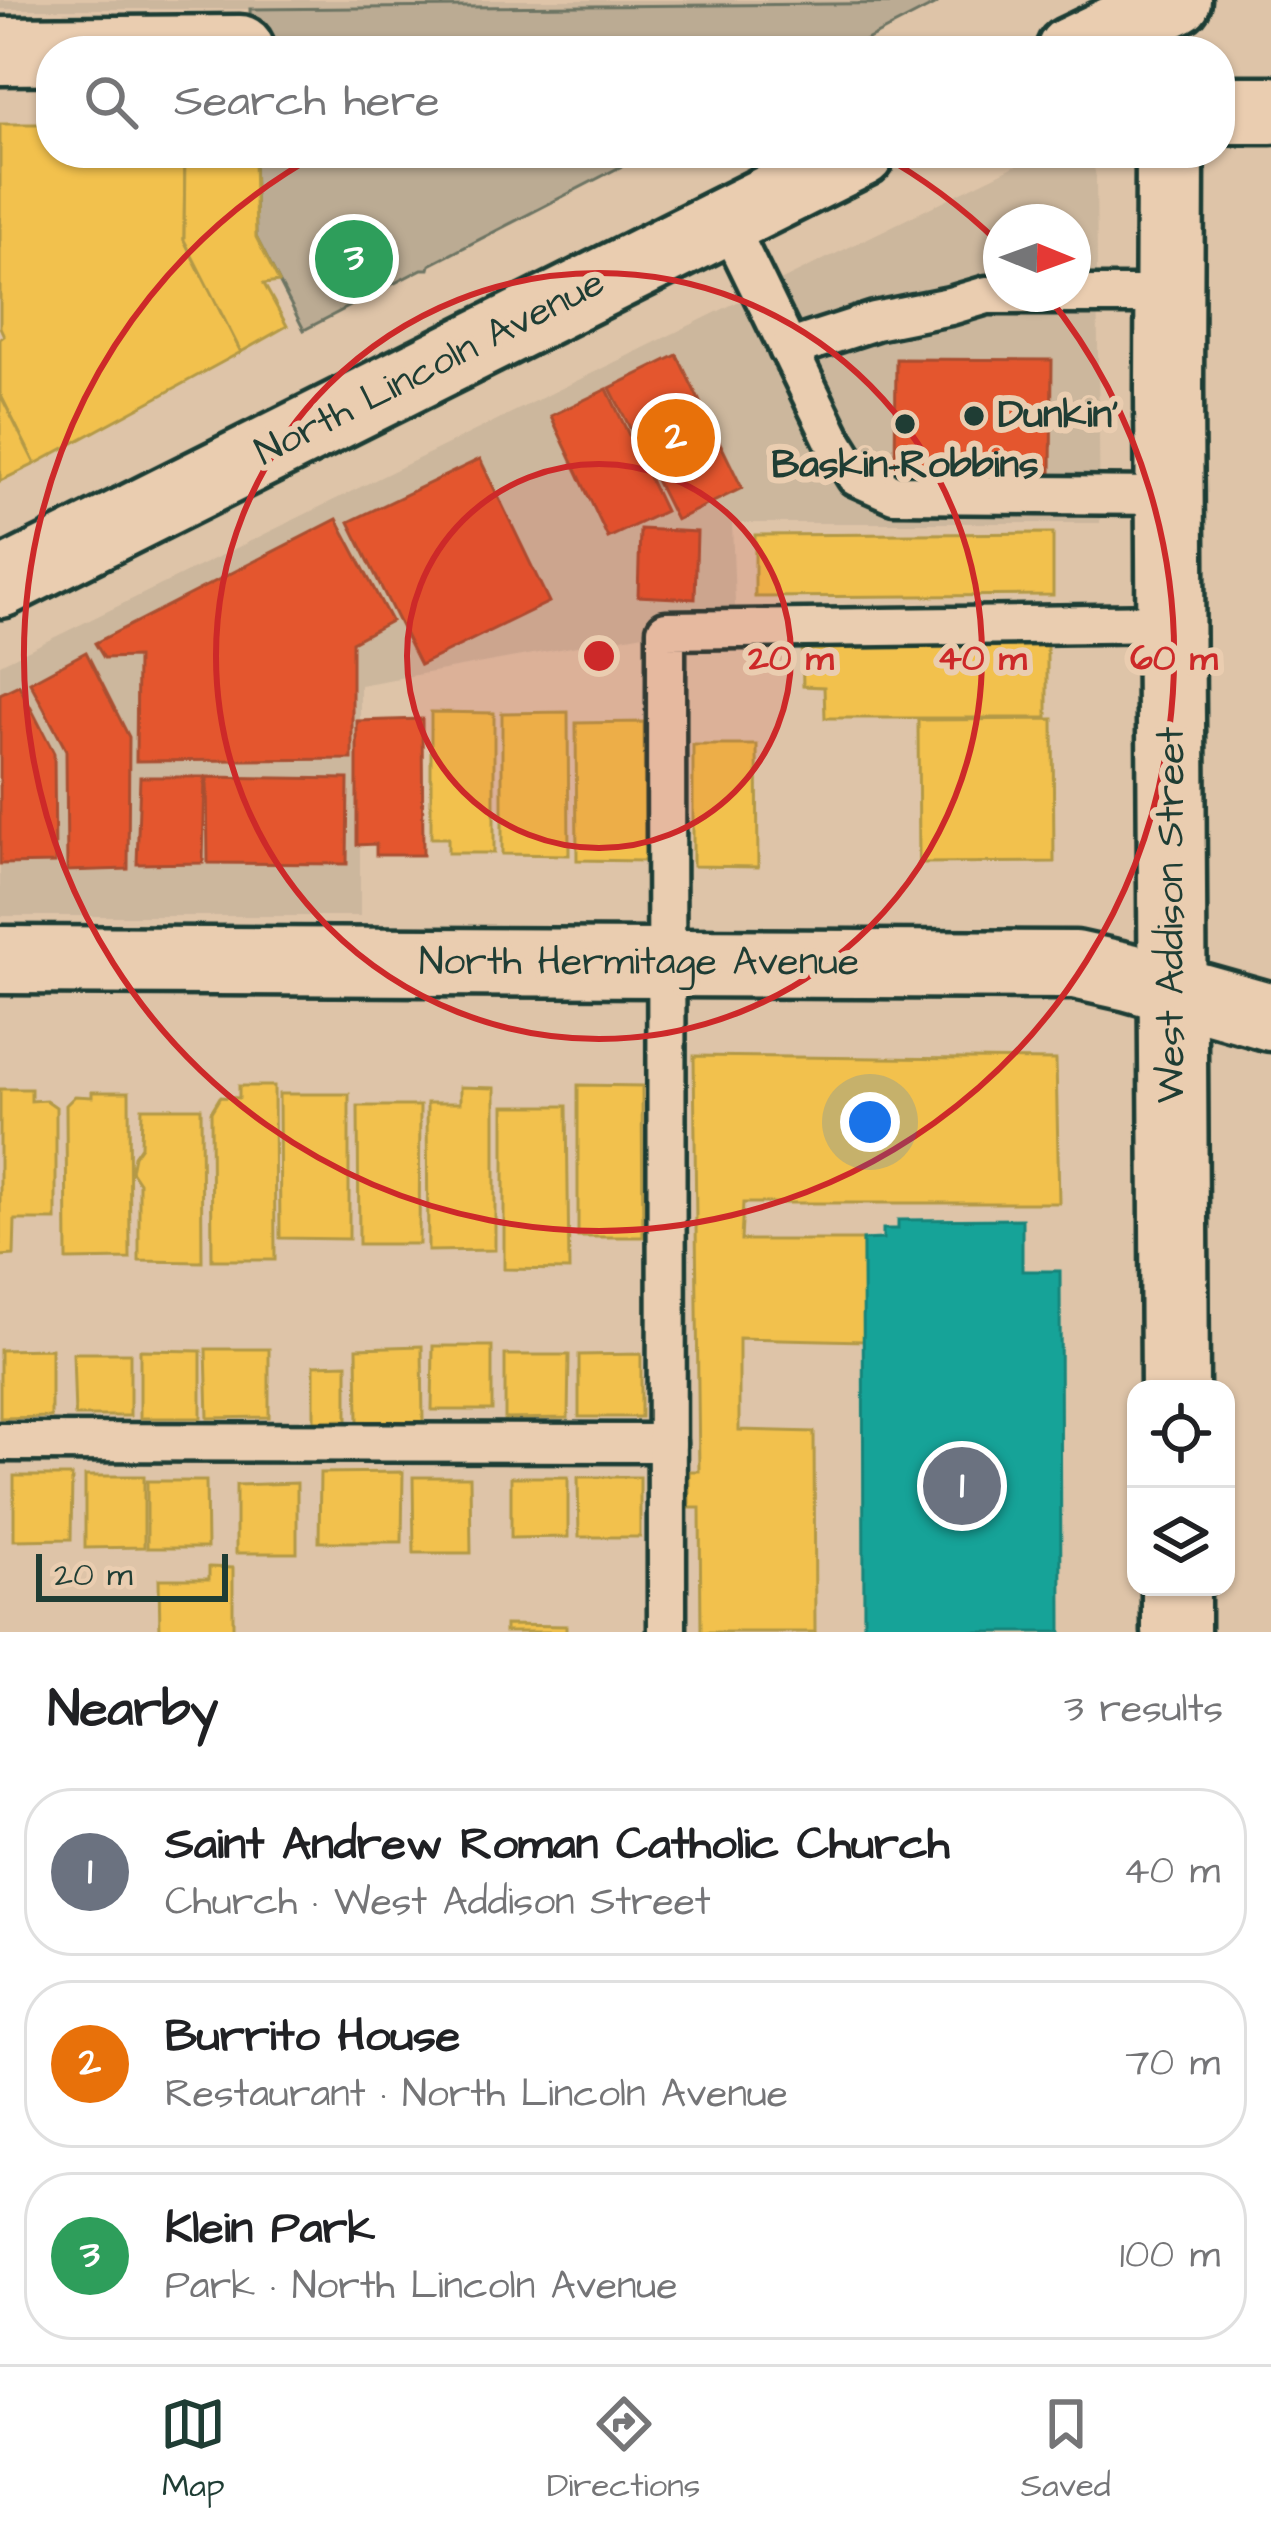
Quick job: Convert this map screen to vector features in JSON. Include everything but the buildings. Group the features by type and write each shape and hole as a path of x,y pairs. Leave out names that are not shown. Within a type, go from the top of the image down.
{"street":[{"path":"1112,36 1173,14"},
{"path":"0,51 36,51"},
{"path":"1235,110 1271,110"},
{"name":"North Lincoln Avenue","path":"0,584 831,168"},
{"name":"West Addison Street","path":"1170,168 1175,1380"},
{"name":"North Hermitage Avenue","path":"0,960 1075,965 1271,1017"},
{"path":"1176,1596 1176,1632"}],"lane":[{"path":"726,220 818,412 856,477 894,494 1170,496"},
{"path":"788,349 875,320 987,295 1169,296"},
{"path":"668,1632 666,630 1170,623"},
{"path":"0,1442 667,1443"}],"shaded area":[{"path":"0,0 944,0 0,9"},
{"path":"938,3 874,36 251,36 250,9"},
{"path":"254,168 618,168 304,330 256,237"},
{"path":"1010,168 1094,168 1100,523 732,523 736,629 666,630 360,685 360,916 0,916 0,664"}],"place":[{"name":"Klein Park","path":"354,259"},
{"name":"Dunkin'","path":"974,416"},
{"name":"Baskin-Robbins","path":"905,424"},
{"name":"Burrito House","path":"676,438"},
{"name":"Saint Andrew Roman Catholic Church","path":"962,1486"}]}
